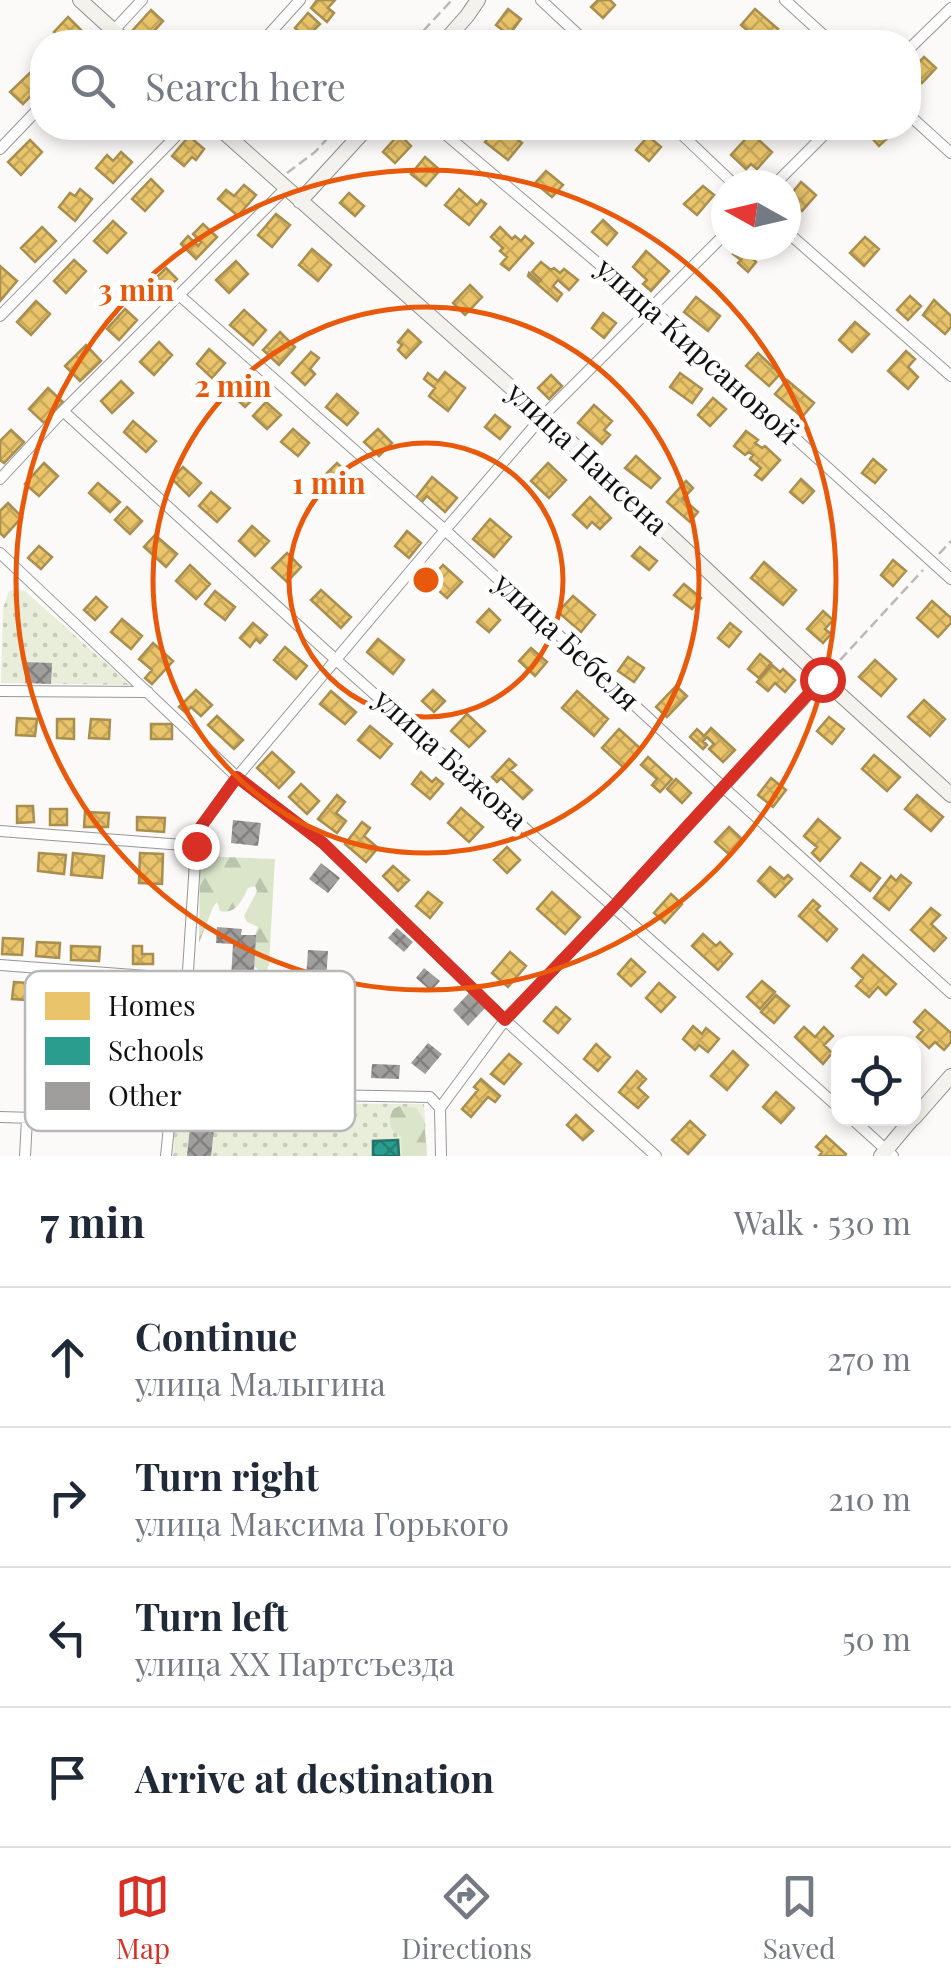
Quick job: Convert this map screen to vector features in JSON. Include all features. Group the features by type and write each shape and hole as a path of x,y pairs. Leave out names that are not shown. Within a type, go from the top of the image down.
{"main road":[{"path":"80,0 103,30"},
{"path":"455,30 478,0"},
{"name":"улица Нансена","path":"233,140 543,416 822,679 951,794"},
{"path":"300,200 356,140"},
{"path":"921,1109 951,1076"},
{"path":"887,1154 907,1126"}],"street":[{"path":"114,30 142,0"},
{"path":"273,30 300,0"},
{"path":"541,0 573,30"},
{"path":"785,0 819,30"},
{"path":"921,37 951,8"},
{"path":"0,149 30,118"},
{"path":"921,126 951,154"},
{"path":"0,316 172,140"},
{"name":"улица Кирсановой","path":"452,140 651,308 951,579"},
{"path":"688,140 719,170"},
{"path":"789,170 819,140"},
{"path":"0,479 284,182"},
{"path":"801,244 951,376"},
{"path":"188,971 200,828 335,658 543,416 711,248"},
{"name":"улица Бебеля","path":"178,296 445,530 951,993"},
{"name":"улица Бажова","path":"63,411 831,1102"},
{"path":"0,553 237,777 323,843 505,1020 656,1156"},
{"path":"440,1156 440,1108 505,1020 822,679"},
{"path":"0,691 149,692"},
{"path":"0,832 196,846"},
{"path":"0,965 81,971"},
{"path":"355,1096 430,1097 440,1108"},
{"path":"0,1117 25,1119"},
{"path":"859,1126 887,1154"},
{"path":"26,1156 27,1131"},
{"path":"166,1156 167,1131"}],"path":[{"path":"425,30 452,0"},
{"path":"284,182 326,140"},
{"path":"822,679 951,542"}],"green space":[{"path":"9,591 25,591 130,685 1,683 3,608"},
{"path":"200,856 275,859 267,971 255,967 258,927 244,916 257,891 255,886 248,888 238,906 230,911 220,911 217,902 199,943"},
{"path":"355,1104 424,1104 427,1156 173,1156 174,1131 355,1131"},
{"path":"416,1108 424,1120 427,1156 402,1156 401,1136 391,1128 390,1121 393,1109"}],"building: Homes":[{"path":"317,0 335,0 328,8 334,13 327,22 311,8"},
{"path":"598,0 610,0 615,5 603,18 591,7"},
{"path":"508,9 521,19 513,30 496,25"},
{"path":"755,9 778,29 747,30 741,25"},
{"path":"151,10 163,21 155,30 133,30"},
{"path":"308,13 320,24 314,30 295,28"},
{"path":"68,17 81,30 56,30"},
{"path":"924,57 936,68 922,83 921,82"},
{"path":"30,73 30,97 23,104 10,92"},
{"path":"30,140 42,152 21,175 8,162"},
{"path":"186,140 194,140 204,149 196,160 192,157 184,166 172,156"},
{"path":"394,140 405,140 411,146 395,163 383,152"},
{"path":"518,140 522,143 508,160 485,142"},
{"path":"645,140 653,140 661,147 649,161 636,150"},
{"path":"745,140 759,140 772,152 757,169 751,164 746,169 731,155"},
{"path":"121,152 132,162 113,183 96,168 107,155 113,161"},
{"path":"425,157 440,170 426,186 411,174"},
{"path":"546,171 563,185 552,197 535,183"},
{"path":"151,179 163,191 145,211 132,199"},
{"path":"801,182 816,195 801,210"},
{"path":"244,185 256,195 238,216 218,199 226,190 234,196"},
{"path":"703,186 711,193 711,199 697,215 684,204"},
{"path":"80,189 92,199 75,221 59,207 70,193 75,196"},
{"path":"459,189 477,205 481,200 486,204 469,225 445,205"},
{"path":"349,193 364,206 355,216 340,203"},
{"path":"276,214 290,225 272,247 258,235"},
{"path":"603,220 617,233 607,245 592,232"},
{"path":"113,221 126,233 107,253 94,241"},
{"path":"203,224 217,237 196,259 181,244 188,236 198,246 201,242 193,234"},
{"path":"42,227 56,241 35,262 21,248"},
{"path":"500,227 512,239 515,236 521,241 525,236 533,243 509,270 501,264 507,257 500,251 503,248 491,237"},
{"path":"865,237 879,249 864,266 850,253"},
{"path":"312,249 331,265 318,281 299,265"},
{"path":"646,251 669,271 651,291 643,284 647,280 633,267"},
{"path":"74,260 86,271 66,293 54,281"},
{"path":"741,260 756,262 748,272 738,263"},
{"path":"236,261 248,274 229,293 216,280"},
{"path":"541,262 560,273 564,269 578,280 569,290 558,280 553,286 562,294 557,301 528,276 529,273 541,280 532,272"},
{"path":"0,266 17,281 0,301"},
{"path":"166,268 177,279 156,300 145,289"},
{"path":"470,285 482,297 465,315 453,303"},
{"path":"910,296 921,306 908,320 897,310"},
{"path":"696,297 720,316 708,331 684,312"},
{"path":"934,300 951,316 951,327 945,334 923,315"},
{"path":"36,301 50,314 31,335 17,322"},
{"path":"125,309 137,320 119,340 107,329"},
{"path":"244,310 266,330 253,345 230,325"},
{"path":"603,313 616,323 604,338 592,328"},
{"path":"855,322 869,334 852,352 839,340"},
{"path":"408,330 421,342 406,358 398,350 402,345 398,342"},
{"path":"280,332 295,347 279,365 263,350"},
{"path":"159,342 172,355 154,375 140,362"},
{"path":"86,345 101,361 80,381 65,366"},
{"path":"209,349 225,363 212,378 197,364"},
{"path":"906,351 915,359 908,367 918,377 908,389 888,371"},
{"path":"311,352 319,358 310,369 315,374 305,385 292,373"},
{"path":"758,353 780,374 769,386 746,366"},
{"path":"445,372 465,388 448,411 429,396 435,388 424,379 428,373 438,381"},
{"path":"680,373 702,389 692,403 670,387"},
{"path":"551,375 562,386 549,399 538,388"},
{"path":"238,379 256,396 245,407 227,390"},
{"path":"787,380 814,403 802,417 775,394"},
{"path":"121,381 133,393 112,413 101,401"},
{"path":"48,388 63,402 44,423 29,409"},
{"path":"337,394 358,413 347,425 326,407"},
{"path":"713,398 726,409 710,426 698,415"},
{"path":"266,402 281,415 267,429 253,416"},
{"path":"594,405 612,421 604,430 610,435 602,444 578,423"},
{"path":"495,415 510,427 500,439 485,427"},
{"path":"133,421 156,441 146,452 124,432"},
{"path":"293,429 309,443 298,456 281,442"},
{"path":"378,429 392,443 379,456 364,442"},
{"path":"11,430 24,442 4,463 0,460 0,441"},
{"path":"746,431 758,440 755,443 765,446 780,460 762,480 755,475 761,468 750,459 753,455 745,455 734,446"},
{"path":"636,456 660,478 651,488 625,468"},
{"path":"873,459 886,470 875,483 862,473"},
{"path":"44,463 58,476 39,496 25,484"},
{"path":"337,463 351,477 337,492 322,478"},
{"path":"548,463 566,480 549,498 531,481"},
{"path":"183,467 201,483 189,496 172,479"},
{"path":"432,477 457,498 445,512 427,496 421,503 415,499"},
{"path":"801,479 814,491 803,503 790,492"},
{"path":"686,481 693,488 683,499 698,512 690,522 667,502"},
{"path":"98,483 120,502 110,512 89,493"},
{"path":"211,492 230,508 217,522 199,506"},
{"path":"590,497 611,518 600,529 592,522 587,528 573,515"},
{"path":"8,503 22,517 4,537 0,533 0,511"},
{"path":"127,507 142,521 130,534 115,520"},
{"path":"490,519 511,537 494,557 473,539"},
{"path":"252,526 269,541 255,556 239,541"},
{"path":"407,531 421,543 409,558 395,546"},
{"path":"155,535 177,554 166,567 144,547"},
{"path":"39,546 52,557 41,569 28,558"},
{"path":"640,547 657,561 649,570 632,556"},
{"path":"287,553 301,567 287,582 272,568"},
{"path":"893,560 906,571 893,586 881,575"},
{"path":"764,562 796,590 783,605 751,578"},
{"path":"190,565 210,584 196,599 176,581"},
{"path":"443,565 462,582 447,598 428,581"},
{"path":"684,584 701,598 692,609 674,595"},
{"path":"321,590 351,617 341,628 311,600"},
{"path":"215,591 235,607 225,620 205,604"},
{"path":"573,596 595,615 581,632 558,612"},
{"path":"96,597 107,607 95,620 84,610"},
{"path":"932,601 951,618 938,637 917,618"},
{"path":"489,609 500,620 489,632 477,622"},
{"path":"823,611 833,620 825,629 831,634 823,643 807,629"},
{"path":"122,619 142,636 131,649 111,632"},
{"path":"253,623 267,635 260,643 256,639 250,647 240,638"},
{"path":"730,623 741,632 729,647 718,638"},
{"path":"378,639 404,660 393,674 367,652"},
{"path":"153,643 173,661 152,684 145,678 152,670 139,659"},
{"path":"285,647 307,666 296,679 274,660"},
{"path":"531,648 547,662 535,676 519,661"},
{"path":"760,654 771,663 759,678 748,669"},
{"path":"628,657 644,668 634,682 618,671"},
{"path":"875,660 896,679 881,696 859,677"},
{"path":"772,665 795,680 785,692 775,683 768,691 757,682"},
{"path":"676,686 687,696 667,717 656,707"},
{"path":"196,690 212,705 201,716 191,707 186,713 179,707"},
{"path":"433,690 445,701 434,712 422,701"},
{"path":"331,691 356,712 345,724 320,704"},
{"path":"577,691 608,719 594,736 562,708"},
{"path":"924,700 945,719 930,736 908,717"},
{"path":"467,714 485,731 469,747 451,731"},
{"path":"217,716 243,740 234,749 208,725"},
{"path":"829,717 844,729 832,744 817,731"},
{"path":"17,718 37,719 35,736 16,735"},
{"path":"57,719 74,719 74,739 57,738"},
{"path":"91,719 110,720 109,739 89,738"},
{"path":"151,724 172,724 172,739 151,739"},
{"path":"370,726 392,744 380,758 358,740"},
{"path":"711,728 735,750 723,762 709,749 714,744 707,737 703,749 690,737 697,729 704,736"},
{"path":"619,729 641,749 624,768 602,748"},
{"path":"272,752 294,772 279,788 257,768"},
{"path":"874,755 900,777 887,791 862,769"},
{"path":"648,757 672,779 660,792 652,785 657,779 641,765"},
{"path":"509,759 516,765 510,770 532,790 523,799 501,778 497,782 492,777"},
{"path":"421,772 432,782 436,778 443,784 430,799 412,784"},
{"path":"771,778 786,790 773,807 758,795"},
{"path":"676,779 691,793 682,803 667,789"},
{"path":"301,784 319,801 307,814 289,797"},
{"path":"337,795 345,802 336,813 346,821 337,833 318,819"},
{"path":"917,795 943,817 931,831 905,809"},
{"path":"17,806 33,806 34,822 17,823"},
{"path":"461,808 483,827 469,842 448,823"},
{"path":"50,809 67,809 67,825 50,825"},
{"path":"85,812 109,813 108,827 84,827"},
{"path":"137,817 165,818 164,832 137,830"},
{"path":"818,819 840,838 820,861 812,853 817,847 804,836"},
{"path":"362,822 370,828 364,836 378,848 366,862 345,844"},
{"path":"729,827 743,840 730,855 715,842"},
{"path":"507,847 520,860 507,873 494,860"},
{"path":"39,853 66,855 64,874 38,871"},
{"path":"73,853 104,856 102,878 71,875"},
{"path":"140,853 163,854 162,884 139,883"},
{"path":"861,863 880,878 870,891 851,876"},
{"path":"393,866 409,880 398,891 383,876"},
{"path":"770,867 784,879 788,875 792,879 775,897 758,881"},
{"path":"901,875 911,883 889,910 874,898 891,876 896,881"},
{"path":"428,892 442,903 430,918 416,906"},
{"path":"552,892 580,917 565,934 537,909"},
{"path":"671,894 682,904 665,923 654,913"},
{"path":"813,900 820,906 816,910 837,929 827,941 799,916"},
{"path":"931,908 940,915 931,924 946,938 934,951 911,930"},
{"path":"703,934 716,946 720,942 732,954 718,970 692,946"},
{"path":"3,938 23,939 22,955 2,954"},
{"path":"37,942 60,943 59,958 36,956"},
{"path":"71,946 100,947 99,961 71,960"},
{"path":"133,946 142,946 142,954 153,954 153,964 133,964"},
{"path":"510,952 526,966 508,987 492,973"},
{"path":"863,955 896,984 886,995 878,987 869,997 856,986 863,978 852,968"},
{"path":"631,959 645,972 631,986 618,974"},
{"path":"762,981 775,992 760,1009 747,997"},
{"path":"14,982 25,983 25,1000 12,999"},
{"path":"659,983 675,997 661,1012 646,998"},
{"path":"776,995 789,1006 774,1023 761,1012"},
{"path":"556,1007 570,1019 558,1033 544,1021"},
{"path":"925,1010 951,1033 951,1042 944,1050 935,1042 929,1048 918,1036 923,1030 914,1022"},
{"path":"693,1026 702,1034 706,1028 719,1039 708,1052 699,1045 695,1050 683,1039"},
{"path":"804,1027 815,1037 824,1027 833,1036 824,1045 831,1054 823,1064 795,1037"},
{"path":"596,1044 610,1057 598,1071 584,1059"},
{"path":"733,1051 748,1065 727,1090 711,1076"},
{"path":"509,1054 521,1064 504,1084 491,1074"},
{"path":"637,1071 646,1079 638,1088 648,1097 638,1108 619,1092"},
{"path":"481,1079 500,1096 495,1102 488,1097 471,1117 462,1109 478,1090 474,1087"},
{"path":"776,1092 794,1108 781,1123 763,1107"},
{"path":"576,1115 593,1131 583,1140 567,1125"},
{"path":"690,1121 705,1135 688,1154 672,1140"},
{"path":"826,1136 845,1156 819,1156 822,1152 816,1147"}],"building: Schools":[{"path":"398,1140 399,1156 373,1156 373,1141"}],"building: Other":[{"path":"25,662 52,663 51,684 25,683"},
{"path":"233,820 261,823 258,846 231,843"},
{"path":"321,863 340,878 328,893 309,879"},
{"path":"217,927 242,929 241,935 256,935 254,971 231,971 233,944 216,943"},
{"path":"397,928 413,942 404,952 388,938"},
{"path":"308,950 328,951 327,971 307,971"},
{"path":"424,968 440,981 431,991 416,978"},
{"path":"469,993 485,1008 468,1026 453,1010"},
{"path":"428,1043 442,1054 425,1074 411,1063"},
{"path":"372,1064 400,1065 399,1079 371,1078"},
{"path":"190,1131 214,1131 211,1156 187,1156"}],"route":[{"path":"196,846 200,828 237,777 323,843 505,1020 822,679"}]}
